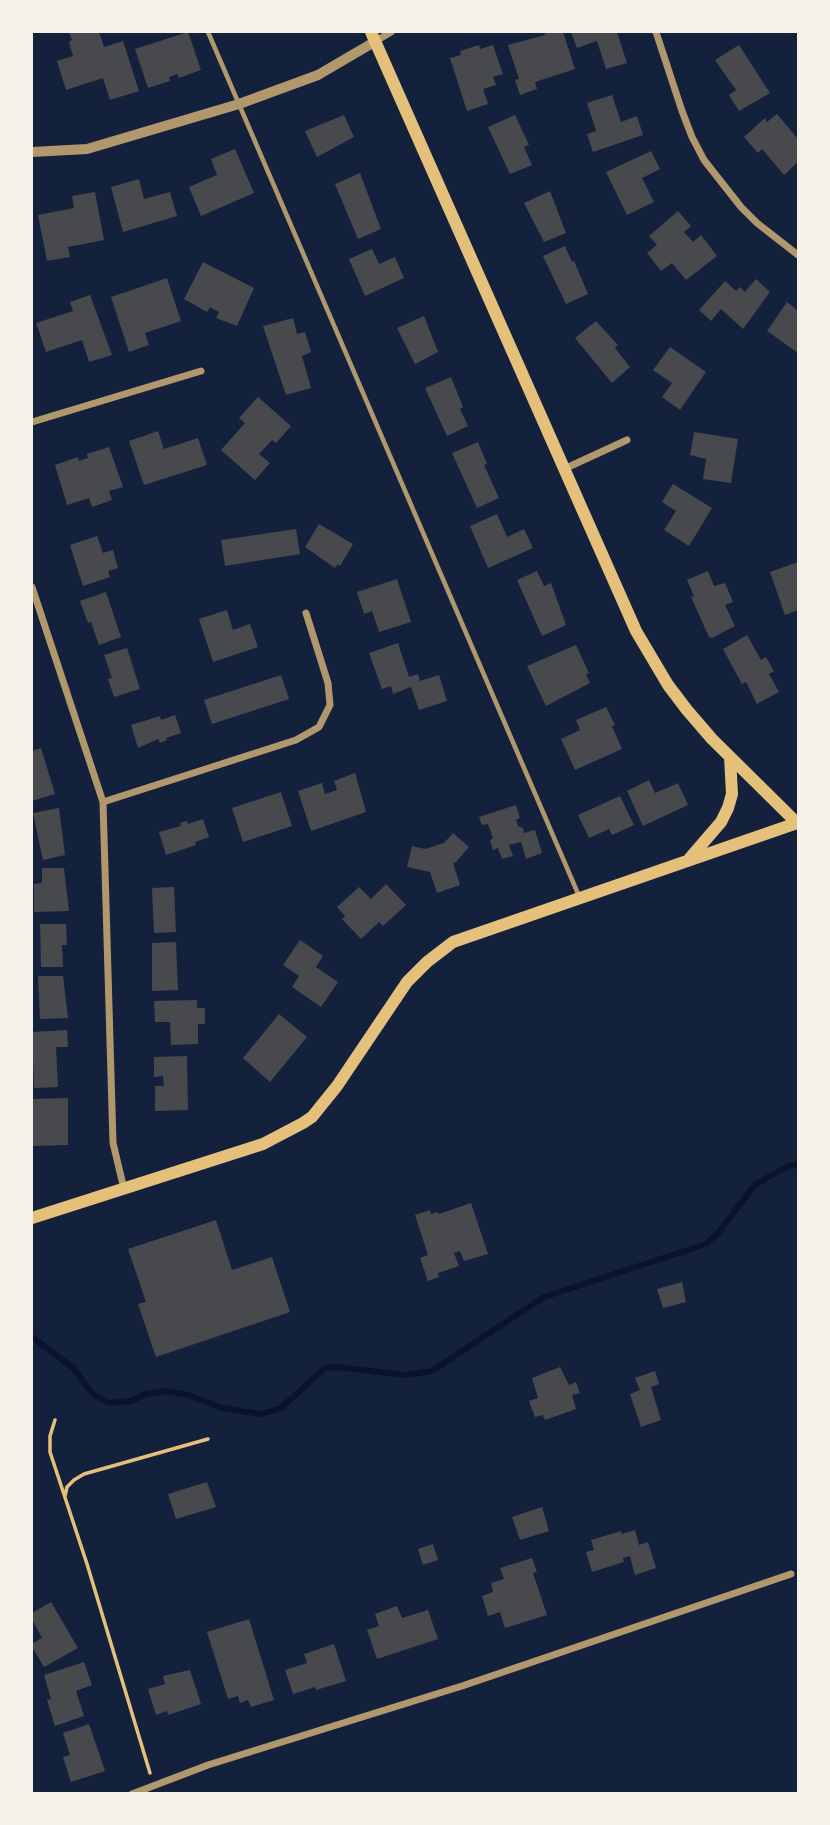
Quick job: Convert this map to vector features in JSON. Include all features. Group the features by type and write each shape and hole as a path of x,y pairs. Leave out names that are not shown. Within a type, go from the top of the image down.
{"main road":[{"path":"32,1218 264,1144 303,1124 337,1086 408,982 439,951 467,936 798,823 730,757 687,710 651,659 626,611 374,36"},
{"path":"690,859 721,822 728,808 732,794 730,757"}],"street":[{"path":"32,152 87,149 239,104 318,75 374,36 391,32"},
{"path":"656,32 682,111 705,160 722,185 749,215 799,255"},
{"path":"32,422 201,371"},
{"path":"564,469 627,440"},
{"path":"32,587 103,802 113,1143 124,1189"},
{"path":"103,802 296,740 319,727 330,705 328,683 306,612"},
{"path":"132,1794 212,1764 462,1686 791,1574"}],"lane":[{"path":"208,32 579,897"}],"path":[{"path":"55,1420 50,1436 50,1452 154,1786"},
{"path":"65,1496 74,1480 84,1474 208,1439"}],"building":[{"path":"69,32 99,32 104,47 123,41 139,91 110,100 103,78 66,90 57,61 73,56"},
{"path":"188,32 201,70 179,78 177,74 169,77 170,81 148,88 135,49"},
{"path":"544,32 563,32 575,69 535,82 537,89 520,95 515,80 519,79 508,45 545,35"},
{"path":"571,32 617,32 627,63 606,69 597,41 577,48"},
{"path":"479,45 480,49 493,45 503,74 493,77 496,85 483,89 488,104 467,111 450,58 461,55 460,51"},
{"path":"739,45 770,93 739,111 729,95 736,90 715,60"},
{"path":"612,95 621,122 637,116 643,135 593,152 587,134 596,131 587,103"},
{"path":"777,114 798,139 798,162 784,175 762,149 758,153 744,137 765,118 767,122"},
{"path":"344,115 354,137 317,157 305,131"},
{"path":"515,115 529,145 524,147 532,165 510,174 488,127"},
{"path":"235,149 254,193 201,216 189,187 217,175 211,159"},
{"path":"651,151 660,169 642,178 654,202 627,215 606,172"},
{"path":"360,173 381,229 358,239 335,184"},
{"path":"139,179 144,199 170,192 177,216 123,232 111,187"},
{"path":"550,191 566,233 544,242 524,203"},
{"path":"95,192 104,240 68,247 70,257 47,261 38,215 74,208 72,196"},
{"path":"678,211 691,226 684,232 693,242 701,235 717,256 686,280 672,263 661,271 647,253 657,245 649,236"},
{"path":"565,246 588,294 566,304 543,256"},
{"path":"372,249 379,264 395,257 404,278 365,296 349,259"},
{"path":"203,262 254,288 237,326 216,318 219,312 210,307 207,312 184,299"},
{"path":"167,278 181,321 145,333 149,345 129,352 111,297"},
{"path":"756,279 770,292 743,329 721,309 711,321 699,310 725,281 736,291 740,287 745,292"},
{"path":"90,295 112,355 89,362 82,340 46,352 36,323 73,311 70,302"},
{"path":"787,302 798,311 798,353 767,331"},
{"path":"424,316 438,352 415,364 397,328"},
{"path":"293,318 297,334 305,332 311,352 302,356 311,388 286,395 263,326"},
{"path":"596,321 618,345 615,348 630,367 612,383 575,338"},
{"path":"670,347 706,372 680,410 662,397 672,383 653,370"},
{"path":"451,377 468,426 447,436 425,388"},
{"path":"258,397 291,426 276,443 272,440 259,454 270,463 255,480 221,450 245,423 239,418"},
{"path":"158,431 164,449 198,438 207,465 144,485 129,441"},
{"path":"694,432 738,439 731,483 703,479 706,459 690,455"},
{"path":"478,442 487,464 484,465 499,498 477,508 452,453"},
{"path":"109,447 123,487 109,491 112,500 92,507 89,498 67,505 55,465 78,457 79,461 88,458 87,454"},
{"path":"673,484 712,508 689,546 664,530 676,511 662,502"},
{"path":"497,514 507,537 524,529 533,548 488,568 470,526"},
{"path":"319,524 353,544 340,566 338,564 335,568 305,547"},
{"path":"296,529 300,554 225,566 221,540"},
{"path":"97,536 103,553 113,550 118,568 108,571 110,577 83,586 70,545"},
{"path":"798,562 798,610 785,615 770,572"},
{"path":"537,571 544,586 551,583 566,625 542,636 517,580"},
{"path":"708,571 714,586 725,583 733,602 725,605 735,626 712,638 709,637 691,597 694,596 687,580"},
{"path":"397,579 411,622 379,632 372,611 364,614 357,592"},
{"path":"106,592 121,637 99,645 80,601"},
{"path":"227,610 233,630 250,624 258,647 213,662 199,619"},
{"path":"747,635 761,660 766,657 774,671 769,674 779,692 757,704 746,682 742,684 723,649"},
{"path":"398,643 409,677 418,674 420,681 439,675 447,701 419,710 411,687 393,694 391,686 382,689 369,653"},
{"path":"576,645 589,673 586,674 590,683 546,706 527,666"},
{"path":"127,648 140,689 114,697 108,679 112,678 104,655"},
{"path":"281,675 289,699 212,724 204,700"},
{"path":"606,707 622,749 575,770 561,739 580,730 576,720"},
{"path":"175,715 181,733 160,743 158,739 138,748 131,725 160,716 161,720"},
{"path":"41,748 55,794 32,801 32,751"},
{"path":"355,773 366,812 311,831 298,791 322,783 325,794 337,790 334,781"},
{"path":"649,780 655,793 678,783 688,805 643,826 627,791"},
{"path":"281,792 292,826 243,842 232,808"},
{"path":"620,796 634,825 612,835 609,829 589,838 578,815"},
{"path":"516,805 520,818 516,820 518,826 523,828 524,833 535,830 542,853 526,859 521,842 509,845 513,856 502,859 498,848 493,850 490,840 493,838 488,824 482,825 479,817"},
{"path":"59,808 65,855 43,860 33,813"},
{"path":"203,819 209,837 195,842 196,845 166,855 159,832 181,826 180,823 187,821 188,824"},
{"path":"453,833 469,847 453,863 460,885 437,893 430,872 407,867 412,846 425,849 444,843"},
{"path":"42,868 64,868 69,911 34,912 34,884 42,883"},
{"path":"386,884 406,905 383,926 379,922 361,939 342,919 345,916 337,907 359,887 371,899"},
{"path":"174,887 176,932 154,933 152,888"},
{"path":"40,924 66,924 67,945 62,945 63,967 41,967"},
{"path":"300,940 323,956 316,967 338,982 321,1007 292,987 299,976 283,965"},
{"path":"176,942 178,990 152,991 152,943"},
{"path":"38,976 63,976 68,1018 40,1019"},
{"path":"197,1000 197,1008 205,1008 205,1024 198,1024 198,1044 171,1045 170,1022 155,1022 154,1001"},
{"path":"279,1014 307,1037 270,1082 243,1058"},
{"path":"67,1030 68,1047 56,1047 58,1087 34,1088 32,1032"},
{"path":"187,1056 188,1110 155,1111 155,1086 164,1086 163,1076 154,1077 154,1057"},
{"path":"68,1098 68,1145 32,1146 32,1099"},
{"path":"471,1203 488,1254 464,1261 460,1251 454,1253 459,1266 438,1273 439,1277 428,1281 420,1258 428,1255 415,1215 430,1210 431,1214 439,1214"},
{"path":"216,1220 232,1270 272,1257 290,1312 156,1357 138,1304 146,1302 128,1249"},
{"path":"682,1282 686,1302 663,1308 657,1289"},
{"path":"560,1367 569,1385 576,1382 580,1393 572,1395 576,1409 545,1420 543,1415 535,1417 529,1401 538,1398 532,1378"},
{"path":"655,1371 659,1384 651,1387 661,1420 641,1427 630,1394 640,1390 635,1378"},
{"path":"207,1482 216,1507 176,1519 168,1494"},
{"path":"542,1507 549,1531 520,1540 512,1517"},
{"path":"635,1530 639,1545 648,1542 656,1568 635,1575 630,1556 623,1558 624,1562 592,1572 586,1552 594,1550 591,1540 621,1531 622,1534"},
{"path":"433,1544 438,1560 423,1565 418,1549"},
{"path":"532,1558 537,1572 533,1573 547,1615 505,1628 500,1612 488,1616 482,1596 493,1592 491,1583 504,1579 500,1568"},
{"path":"51,1602 78,1648 44,1667 32,1647 32,1644 42,1638 32,1619 32,1613"},
{"path":"397,1606 402,1618 428,1610 438,1639 377,1659 367,1630 379,1626 375,1614"},
{"path":"249,1619 274,1700 251,1707 248,1700 240,1703 238,1696 228,1699 207,1632"},
{"path":"334,1644 346,1681 293,1694 285,1670 307,1663 304,1654"},
{"path":"84,1662 92,1685 76,1691 84,1716 55,1726 47,1700 51,1699 44,1675"},
{"path":"190,1670 201,1704 168,1715 167,1711 156,1715 148,1689 165,1684 163,1676"},
{"path":"89,1724 105,1771 71,1782 63,1757 70,1755 63,1733"}],"waterway":[{"path":"32,1337 73,1368 93,1394 109,1403 131,1401 146,1394 167,1391 188,1395 222,1408 261,1414 281,1408 325,1368 404,1375 432,1371 544,1297 706,1244 718,1233 755,1185 786,1167 798,1164"}]}
